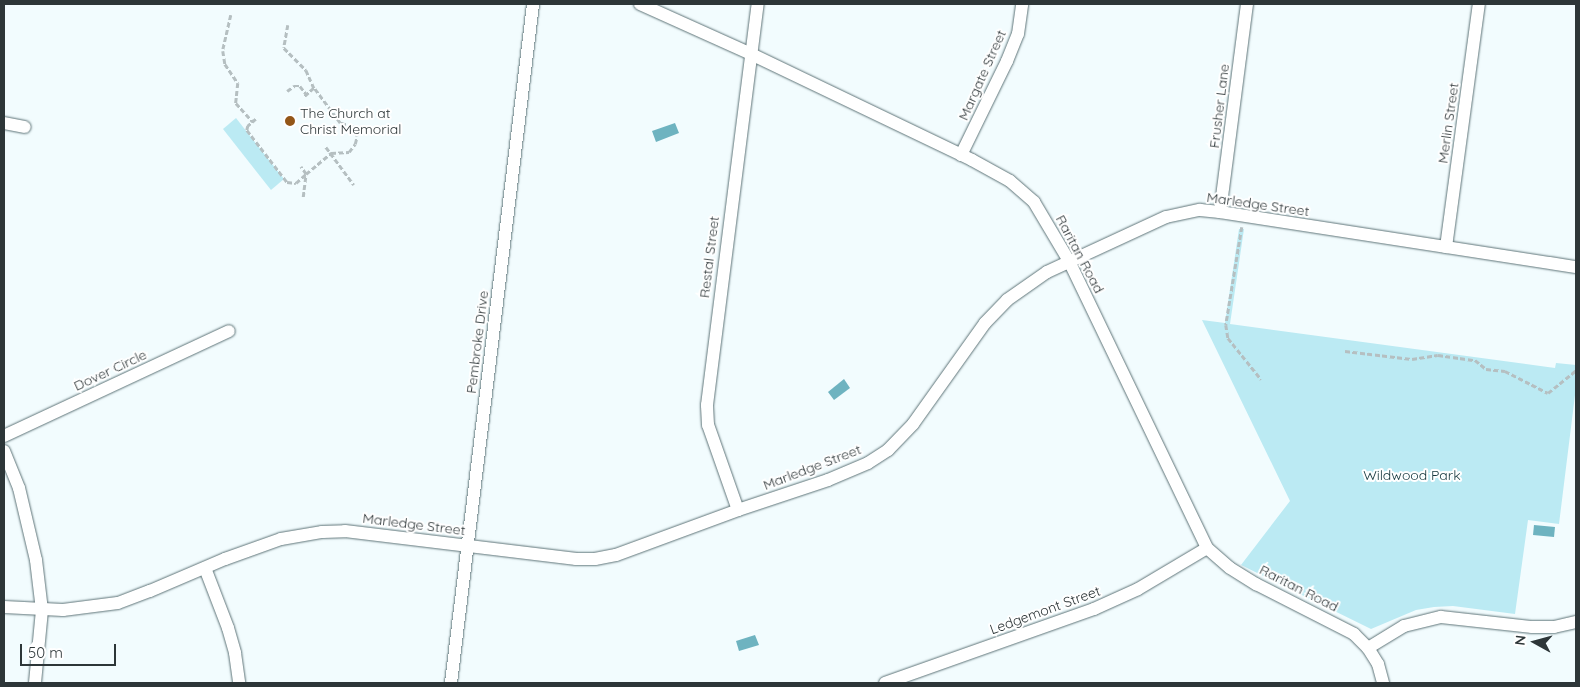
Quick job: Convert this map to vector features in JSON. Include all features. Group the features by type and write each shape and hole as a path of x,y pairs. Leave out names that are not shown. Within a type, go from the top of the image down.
{"street":[{"name":"Pembroke Drive","path":"451,683 533,4"},
{"name":"Raritan Road","path":"640,4 751,54 960,155 1010,181 1034,202 1069,261 1208,548 1230,568 1256,584 1340,625 1354,634 1368,648 1378,664 1383,683"},
{"name":"Restal Street","path":"738,510 708,426 707,405 758,4"},
{"name":"Margate Street","path":"960,155 1007,61 1018,34 1022,4"},
{"name":"Frusher Lane","path":"1220,212 1247,4"},
{"name":"Merlin Street","path":"1446,247 1479,4"},
{"path":"4,124 25,126"},
{"name":"Marledge Street","path":"4,607 42,610 78,608 118,602 281,539 322,532 346,531 576,559 595,560 616,555 738,510 828,480 868,463 888,450 928,407 986,323 1007,300 1047,272 1166,217 1200,210 1220,212 1576,267"},
{"name":"Dover Circle","path":"4,436 229,331"},
{"path":"4,451 19,488 28,518 36,560 42,610 35,683"},
{"name":"Ledgemont Street","path":"885,683 1094,609 1138,589 1208,548"},
{"path":"205,568 228,628 235,653 239,683"},
{"path":"1368,648 1404,626 1441,617 1532,627 1554,627 1576,622"}],"path":[{"path":"231,15 223,50 225,64 238,83 236,103 254,120 247,130 287,182 296,183 331,154 349,152 355,144 357,136 353,127 340,123 314,88 303,66 284,48 288,25"},
{"path":"287,91 294,86 300,86 305,96 314,88"},
{"path":"257,142 260,139"},
{"path":"326,147 354,185"},
{"path":"301,167 306,174 303,197"},
{"path":"1244,216 1226,325 1228,338 1261,379"},
{"path":"1345,351 1412,359 1438,356 1475,360 1486,368 1505,372 1548,393 1555,389 1570,372 1576,370"}],"green space":[{"path":"236,118 284,179 271,190 223,129"},
{"name":"Wildwood Park","path":"1239,229 1244,229 1230,324 1555,368 1556,363 1576,365 1576,387 1559,524 1528,520 1515,614 1453,606 1434,607 1416,610 1371,629 1241,565 1290,501 1202,320 1225,323"}],"shaded area":[{"path":"675,123 679,133 656,142 652,131"},
{"path":"844,379 850,388 834,400 828,392"},
{"path":"1534,525 1555,527 1554,537 1533,535"},
{"path":"755,635 759,645 739,651 736,641"}],"place":[{"name":"The Church at Christ Memorial","path":"290,121"}]}
